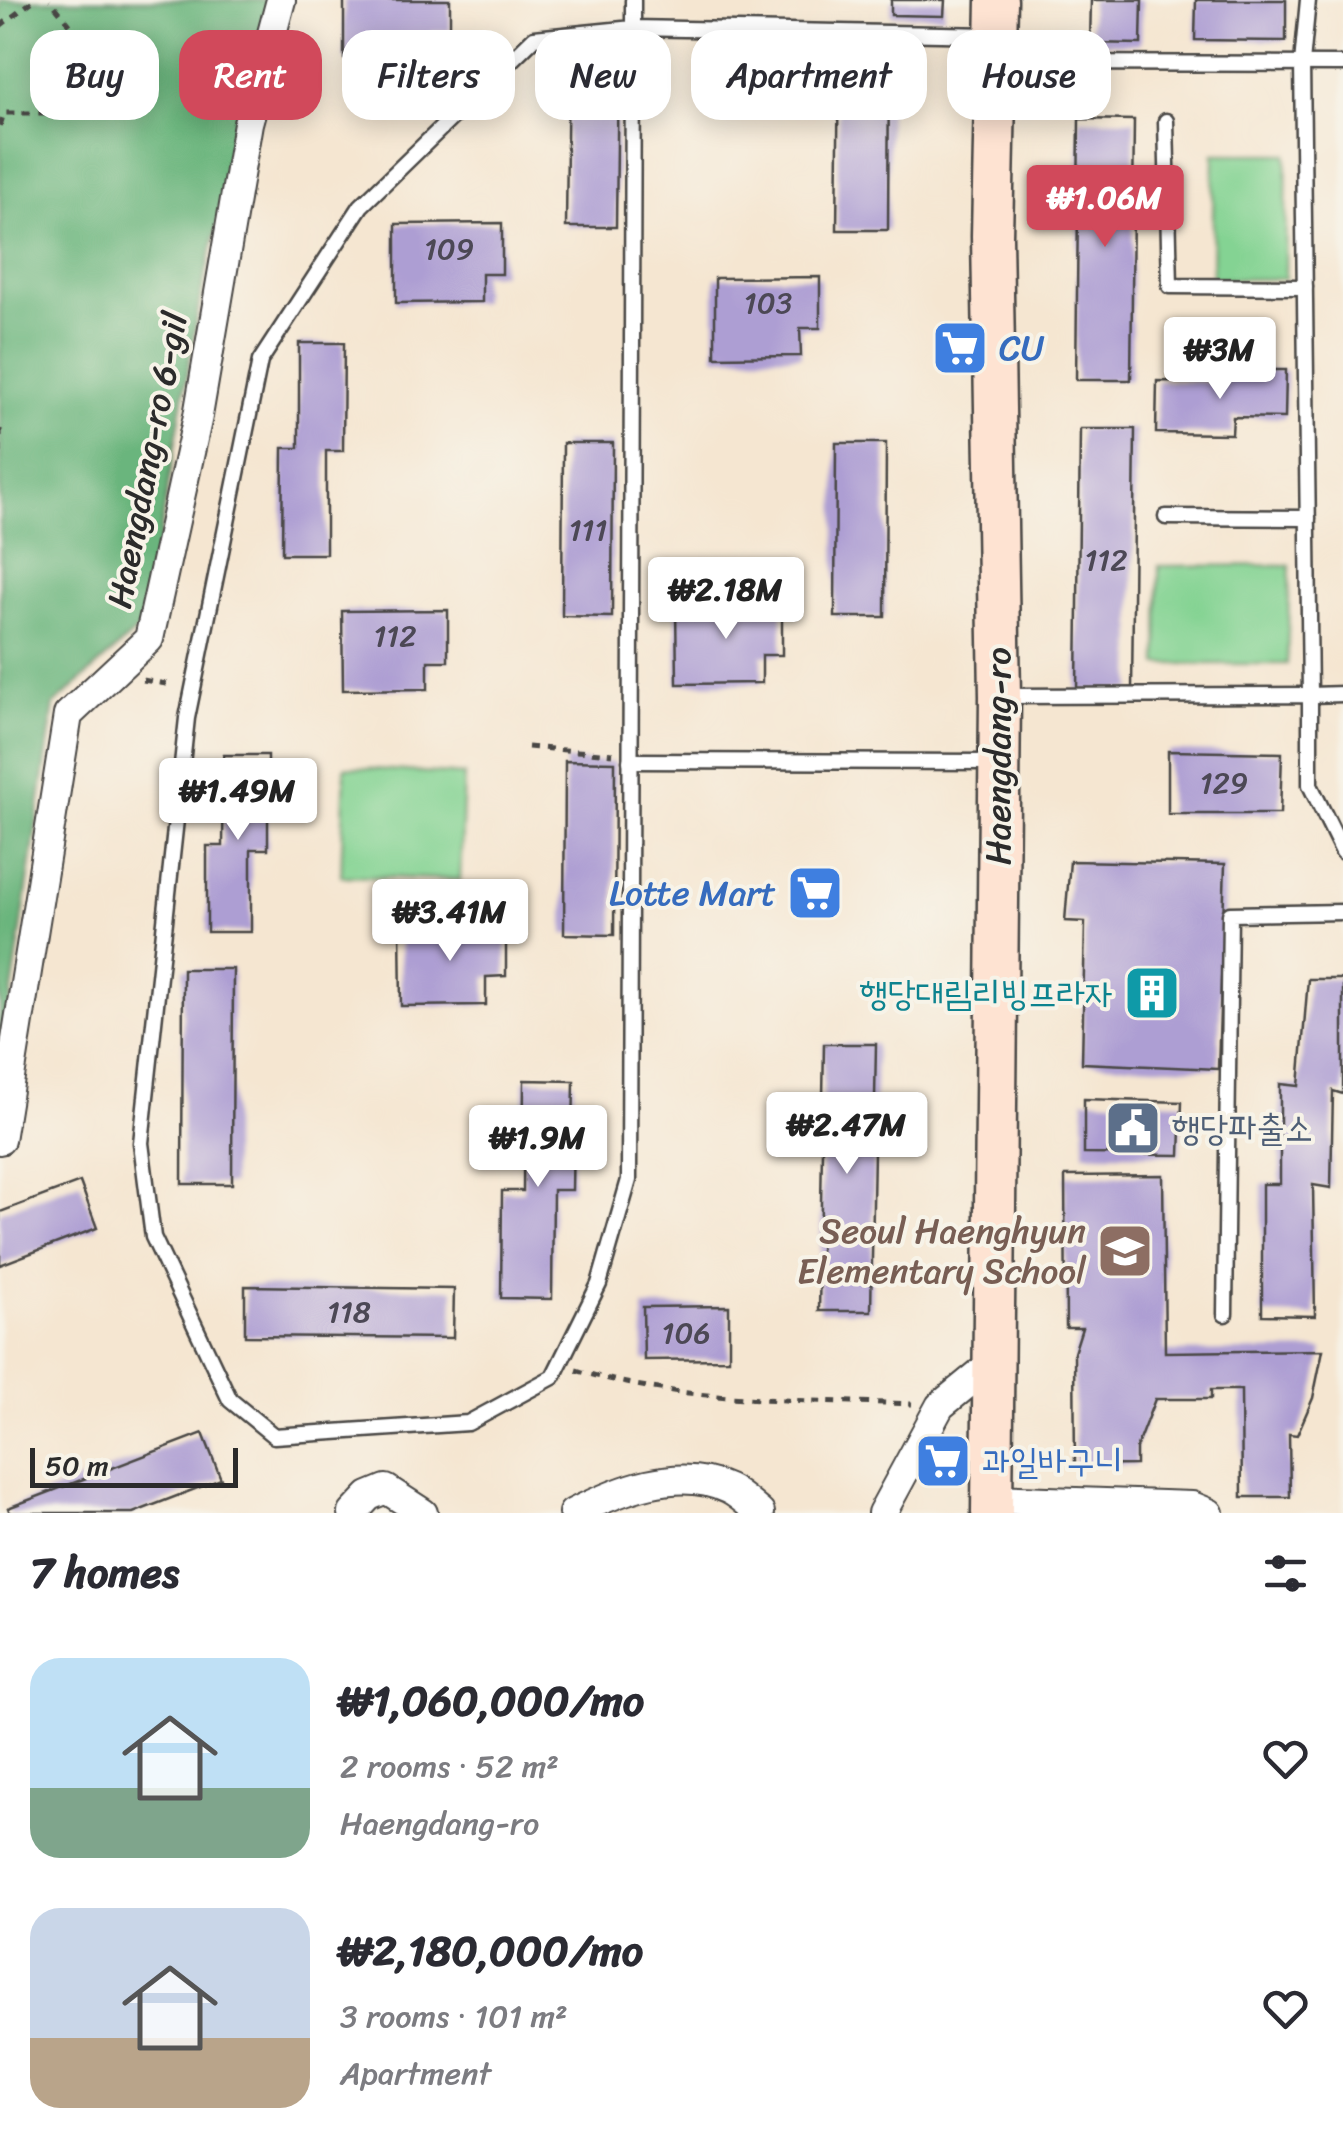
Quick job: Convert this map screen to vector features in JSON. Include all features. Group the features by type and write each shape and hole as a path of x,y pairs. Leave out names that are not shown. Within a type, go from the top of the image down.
{"main road":[{"name":"Haengdang-ro","path":"992,1506 1000,696 992,236 995,120"}],"street":[{"name":"Haengdang-ro 6-gil","path":"0,1140 68,715 149,639 198,416 248,123 281,0"},
{"path":"882,1513 940,1406 995,1362"},
{"path":"573,1513 628,1486 690,1480 727,1488 760,1513"},
{"path":"353,1513 369,1496 386,1489 423,1513"},
{"path":"992,1506 1192,1506 1209,1513"}],"lane":[{"path":"634,0 633,28 630,760 630,1180 599,1284 553,1377 468,1423 274,1436 230,1400 153,1237 141,1143 193,689 260,361 361,206 534,38 633,28 947,32"},
{"path":"1308,0 1302,64 1310,785 1343,852"},
{"path":"1111,45 1302,64 1343,64"},
{"path":"1166,120 1170,286 1304,287"},
{"path":"1166,517 1308,518"},
{"path":"1000,696 1343,694"},
{"path":"630,760 999,762"},
{"path":"1225,1314 1230,914 1343,912"}],"path":[{"path":"0,26 34,0"},
{"path":"0,126 4,113 57,113 96,57 50,0"},
{"path":"0,429 0,453"},
{"path":"111,675 193,689"},
{"path":"528,746 605,750 630,760"},
{"path":"558,1365 621,1384 716,1398 940,1406"}],"green space":[{"path":"0,0 269,0 262,30 179,30 179,120 241,120 200,299 145,623 54,705 0,1074"},
{"path":"1214,154 1287,154 1285,279 1212,279"},
{"path":"1290,565 1287,664 1158,664 1159,566"},
{"path":"345,767 464,775 460,880 341,876"}],"building":[{"path":"344,0 450,0 450,30 344,30"},
{"path":"891,0 945,0 944,16 891,15"},
{"path":"1091,0 1142,0 1141,44 1111,43 1111,30 1090,30"},
{"path":"1196,0 1286,0 1286,41 1195,40"},
{"path":"567,120 617,120 616,227 566,227"},
{"path":"838,120 889,120 888,230 837,230"},
{"path":"1079,120 1134,120 1131,380 1076,380"},
{"path":"502,223 502,274 482,274 482,302 396,303 396,224"},
{"path":"820,277 820,328 800,328 801,356 715,357 715,278"},
{"path":"299,343 344,343 343,451 326,451 326,554 282,554 283,448 299,448"},
{"path":"1228,370 1286,370 1285,418 1233,417 1232,434 1156,433 1157,381 1227,382"},
{"path":"1080,429 1135,429 1132,690 1077,690"},
{"path":"563,443 613,443 612,617 562,616"},
{"path":"836,443 886,443 885,617 835,617"},
{"path":"782,604 782,655 762,655 762,683 677,684 676,605"},
{"path":"448,610 448,661 428,661 428,689 343,690 342,611"},
{"path":"1168,751 1282,753 1280,814 1168,814"},
{"path":"224,755 268,755 268,849 251,849 251,932 207,932 207,846 223,846"},
{"path":"565,761 615,762 614,935 564,934"},
{"name":"행당대림리빙프라자","path":"1070,861 1225,864 1218,1069 1082,1063 1085,922 1065,921"},
{"path":"400,926 506,926 506,976 486,977 486,1005 401,1006"},
{"path":"183,969 233,969 232,1184 182,1184"},
{"path":"1308,979 1343,979 1343,1094 1333,1091 1331,1188 1313,1185 1315,1316 1262,1315 1262,1184 1280,1184 1280,1084 1299,1086"},
{"path":"824,1044 876,1044 871,1311 819,1311"},
{"path":"524,1080 574,1081 572,1190 553,1190 552,1299 501,1298 502,1191 523,1191"},
{"name":"행당파출소","path":"1084,1099 1182,1102 1180,1155 1084,1154"},
{"name":"Seoul Haenghyun Elementary School","path":"1163,1175 1165,1352 1323,1350 1313,1398 1297,1435 1289,1434 1290,1497 1242,1497 1241,1390 1211,1390 1211,1399 1155,1399 1136,1448 1136,1465 1075,1466 1074,1353 1082,1328 1066,1328 1065,1176"},
{"path":"80,1182 97,1228 0,1265 0,1212"},
{"path":"245,1286 454,1289 453,1338 245,1336"},
{"path":"729,1306 729,1359 644,1360 643,1307"},
{"path":"203,1433 221,1479 133,1513 10,1513 8,1508"}],"place":[{"name":"CU","path":"960,348"},
{"name":"Lotte Mart","path":"815,893"},
{"name":"행당대림리빙프라자","path":"1152,993"},
{"name":"행당파출소","path":"1133,1128"},
{"name":"Seoul Haenghyun Elementary School","path":"1125,1251"},
{"name":"과일바구니","path":"943,1461"}]}
